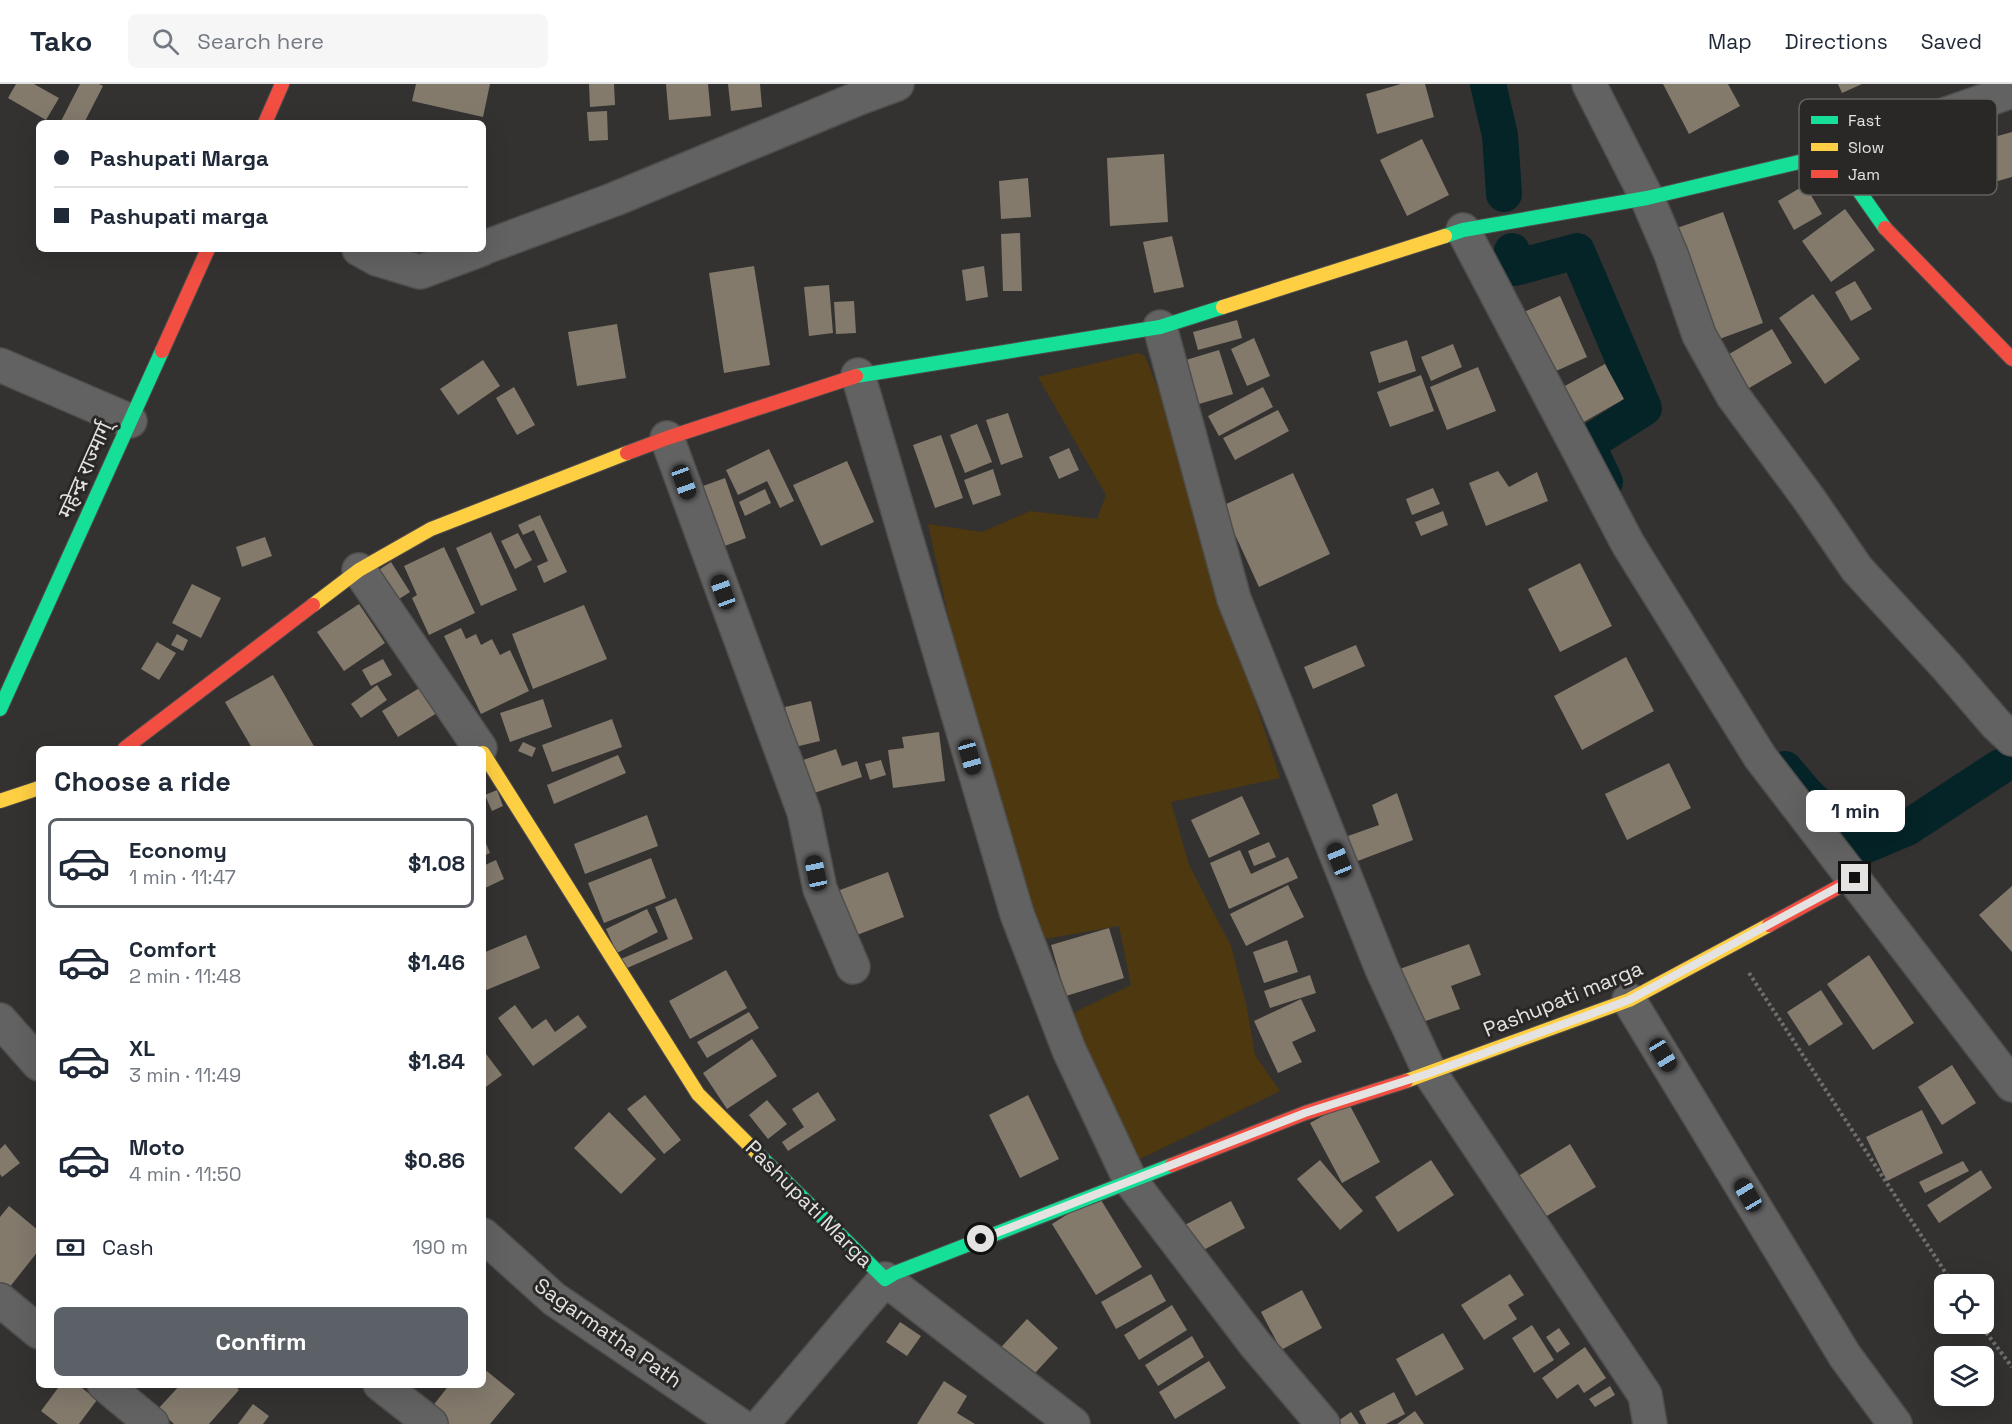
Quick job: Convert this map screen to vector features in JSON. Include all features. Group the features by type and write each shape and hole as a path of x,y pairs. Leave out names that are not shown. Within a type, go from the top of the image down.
{"main road":[{"path":"266,120 282,84"},
{"path":"128,746 359,570 431,529 668,438 858,375 1160,327 1463,230 1647,198 1799,162"},
{"path":"1862,195 1889,234 2012,358"},
{"name":"महेन्द्र राज्मार्ग्","path":"0,709 207,252"},
{"name":"Pashupati Marga","path":"486,758 698,1094 885,1279 895,1273 1130,1180 1305,1113"},
{"path":"0,801 36,789"},
{"name":"Pashupati marga","path":"1305,1113 1430,1073 1629,1000 1855,878"}],"street":[{"path":"486,247 615,199 897,84"},
{"path":"1589,84 1647,198 1671,254 1699,335 1733,396 1857,569 2012,739"},
{"path":"1989,99 2012,91"},
{"path":"1463,230 1628,544 1760,757 2012,1085"},
{"path":"364,252 377,259 420,272 474,252"},
{"path":"1160,327 1234,598 1382,969 1430,1073 1645,1395 1650,1424"},
{"path":"0,364 130,422"},
{"path":"858,375 1017,914 1069,1050 1130,1180 1255,1344 1323,1424"},
{"path":"668,438 804,812 819,889 853,967"},
{"path":"359,570 479,746"},
{"path":"1629,1000 1845,1356 1895,1424"},
{"path":"0,1020 36,1061"},
{"name":"Sagarmatha Path","path":"486,1238 554,1299 738,1424"},
{"path":"762,1424 885,1279 1073,1424"},
{"path":"0,1300 36,1330"},
{"path":"109,1388 152,1424"},
{"path":"385,1388 431,1424"}],"path":[{"path":"1730,945 1946,1274"},
{"path":"1987,1334 2012,1367"}],"shaded area":[{"path":"1138,353 1145,356 1175,432 1236,642 1280,778 1171,802 1189,865 1231,946 1247,1008 1255,1055 1280,1091 1136,1161 1071,1014 1131,985 1119,926 1039,940 991,789 928,524 982,532 1030,511 1097,519 1106,495 1038,377"}],"building":[{"path":"16,84 34,84 59,98 46,120 8,98"},
{"path":"80,84 103,86 86,120 62,120"},
{"path":"416,84 490,84 483,117 412,101"},
{"path":"589,84 614,84 615,105 590,107"},
{"path":"666,84 708,84 711,116 669,120"},
{"path":"728,84 760,84 762,107 731,111"},
{"path":"1401,84 1425,84 1434,117 1377,134 1366,94"},
{"path":"1663,84 1728,84 1740,106 1689,134"},
{"path":"1838,84 1862,84 1842,93"},
{"path":"607,111 608,140 589,141 587,112"},
{"path":"2012,132 2012,177 1997,181 1997,136"},
{"path":"1422,139 1449,195 1407,216 1380,160"},
{"path":"1164,154 1168,222 1110,226 1107,158"},
{"path":"1028,178 1031,217 1001,219 999,181"},
{"path":"1799,189 1799,195 1811,195 1822,214 1794,230 1778,201"},
{"path":"1845,209 1875,250 1831,282 1802,241"},
{"path":"1723,212 1763,323 1714,341 1674,229"},
{"path":"1020,233 1022,291 1003,291 1001,234"},
{"path":"1172,236 1184,287 1154,293 1143,242"},
{"path":"754,266 770,365 724,373 709,273"},
{"path":"984,266 988,297 966,301 962,270"},
{"path":"1855,281 1872,309 1851,321 1835,292"},
{"path":"829,285 833,333 809,336 804,287"},
{"path":"1813,294 1860,359 1825,384 1779,318"},
{"path":"1560,296 1587,357 1543,377 1515,316"},
{"path":"854,301 856,333 836,334 834,302"},
{"path":"1237,320 1242,338 1198,350 1193,332"},
{"path":"617,324 626,378 577,386 568,332"},
{"path":"1772,329 1792,363 1744,391 1724,357"},
{"path":"1254,338 1270,376 1247,386 1231,349"},
{"path":"1407,340 1416,371 1379,383 1370,352"},
{"path":"1453,344 1462,367 1431,381 1421,357"},
{"path":"1219,350 1233,394 1199,404 1186,360"},
{"path":"483,360 500,386 458,415 440,389"},
{"path":"1605,364 1624,399 1582,423 1563,387"},
{"path":"1478,367 1496,411 1447,430 1430,387"},
{"path":"1421,375 1434,411 1390,427 1377,392"},
{"path":"514,387 535,425 517,435 496,398"},
{"path":"1263,387 1273,407 1219,436 1208,416"},
{"path":"1278,410 1289,431 1235,460 1223,438"},
{"path":"1008,413 1023,457 1001,465 986,420"},
{"path":"977,424 992,462 965,473 950,435"},
{"path":"941,435 963,498 935,508 913,445"},
{"path":"1069,448 1079,470 1059,479 1049,457"},
{"path":"769,449 794,501 780,508 767,481 738,495 726,470"},
{"path":"847,461 874,522 821,546 793,485"},
{"path":"993,469 1001,495 973,505 964,480"},
{"path":"1498,471 1509,487 1537,472 1548,501 1486,526 1469,483"},
{"path":"1293,473 1330,554 1259,587 1222,506"},
{"path":"725,478 746,538 714,550 692,490"},
{"path":"1433,488 1440,504 1412,515 1406,499"},
{"path":"765,489 771,503 745,516 739,502"},
{"path":"1443,511 1448,525 1421,536 1415,522"},
{"path":"540,515 567,572 544,583 537,566 548,561 534,530 523,535 518,525"},
{"path":"491,532 517,590 481,606 456,548"},
{"path":"518,533 532,560 515,569 501,541"},
{"path":"265,537 272,556 242,567 236,547"},
{"path":"444,547 475,613 429,635 412,598 417,595 404,566"},
{"path":"391,562 410,592 396,601 377,571"},
{"path":"1580,563 1612,626 1560,652 1528,589"},
{"path":"192,584 221,598 201,638 172,623"},
{"path":"359,604 385,643 344,671 317,632"},
{"path":"584,605 607,659 533,689 512,634"},
{"path":"461,628 466,639 476,634 481,645 492,639 500,655 510,650 529,691 481,714 444,636"},
{"path":"177,634 188,640 183,651 171,645"},
{"path":"157,642 176,653 159,680 141,669"},
{"path":"1356,645 1365,666 1313,689 1304,667"},
{"path":"1626,657 1654,711 1582,750 1554,696"},
{"path":"383,659 392,675 371,686 362,670"},
{"path":"273,675 314,746 251,746 225,702"},
{"path":"377,685 387,700 361,718 351,704"},
{"path":"421,687 437,713 398,737 382,711"},
{"path":"543,699 552,727 510,742 500,713"},
{"path":"811,701 820,741 795,747 785,707"},
{"path":"612,719 622,747 552,772 542,745"},
{"path":"939,732 945,781 893,788 888,750 904,748 902,737"},
{"path":"523,742 536,748 532,757 518,751"},
{"path":"836,749 842,766 857,761 862,777 805,796 794,763"},
{"path":"618,755 626,773 554,804 547,785"},
{"path":"881,760 886,775 870,780 865,764"},
{"path":"1669,763 1691,808 1627,840 1605,794"},
{"path":"497,790 503,806 492,811 486,795"},
{"path":"1397,793 1413,840 1355,862 1348,836 1379,825 1372,805"},
{"path":"1242,796 1260,834 1209,858 1191,820"},
{"path":"647,815 658,846 585,874 574,844"},
{"path":"1269,842 1276,857 1254,866 1248,851"},
{"path":"486,843 490,853 486,855"},
{"path":"1240,850 1251,874 1288,857 1298,878 1229,909 1210,863"},
{"path":"651,858 666,898 604,923 588,883"},
{"path":"496,860 504,879 486,888 486,865"},
{"path":"888,872 904,917 849,938 832,893"},
{"path":"1288,885 1304,917 1246,946 1230,914"},
{"path":"2012,886 2012,952 1979,915"},
{"path":"676,898 693,939 625,969 621,959 668,939 655,907"},
{"path":"647,909 658,932 617,953 606,929"},
{"path":"1109,928 1124,978 1066,996 1051,945"},
{"path":"526,935 540,968 486,990 486,952"},
{"path":"1287,940 1298,972 1264,983 1253,952"},
{"path":"1469,944 1481,975 1451,986 1460,1009 1417,1024 1397,970"},
{"path":"1869,955 1914,1023 1873,1050 1827,984"},
{"path":"726,970 747,1008 690,1039 669,1001"},
{"path":"1310,975 1316,993 1270,1008 1264,991"},
{"path":"1821,990 1843,1024 1809,1046 1787,1012"},
{"path":"1301,999 1316,1031 1292,1042 1302,1062 1278,1073 1254,1021"},
{"path":"515,1005 532,1029 546,1019 555,1032 578,1015 587,1027 533,1066 498,1018"},
{"path":"749,1012 759,1028 707,1058 697,1042"},
{"path":"752,1039 777,1076 727,1109 703,1073"},
{"path":"486,1054 502,1075 486,1087"},
{"path":"1952,1065 1976,1103 1942,1125 1918,1087"},
{"path":"818,1092 836,1120 788,1151 782,1142 804,1127 792,1109"},
{"path":"645,1095 681,1140 664,1154 627,1109"},
{"path":"1028,1095 1059,1159 1020,1178 989,1115"},
{"path":"767,1100 787,1124 768,1139 749,1115"},
{"path":"1348,1102 1380,1162 1342,1183 1310,1123"},
{"path":"1922,1110 1943,1153 1887,1181 1866,1137"},
{"path":"609,1112 656,1159 621,1194 574,1148"},
{"path":"5,1144 20,1163 2,1177 0,1149"},
{"path":"1570,1144 1596,1187 1540,1220 1515,1178"},
{"path":"1320,1160 1363,1211 1340,1230 1297,1179"},
{"path":"1431,1160 1454,1195 1398,1232 1375,1197"},
{"path":"1963,1161 1969,1171 1925,1193 1919,1182"},
{"path":"1981,1170 1992,1188 1939,1223 1927,1205"},
{"path":"1098,1195 1142,1267 1096,1295 1052,1224"},
{"path":"1231,1201 1245,1228 1194,1255 1179,1228"},
{"path":"9,1206 36,1228 36,1254 5,1293 0,1289 0,1217"},
{"path":"1151,1274 1166,1301 1116,1329 1101,1302"},
{"path":"1510,1274 1524,1295 1508,1305 1517,1319 1484,1340 1461,1305"},
{"path":"1302,1290 1322,1328 1281,1350 1261,1312"},
{"path":"1172,1305 1187,1330 1139,1360 1124,1335"},
{"path":"1027,1319 1058,1348 1025,1384 994,1355"},
{"path":"900,1322 921,1336 907,1356 886,1342"},
{"path":"1532,1325 1554,1360 1534,1373 1512,1338"},
{"path":"1559,1328 1570,1344 1557,1353 1546,1337"},
{"path":"1443,1333 1464,1369 1416,1396 1396,1359"},
{"path":"1192,1336 1204,1357 1158,1386 1145,1365"},
{"path":"1585,1347 1606,1378 1584,1393 1578,1384 1557,1399 1542,1378"},
{"path":"1209,1361 1226,1388 1175,1419 1159,1392"},
{"path":"486,1370 515,1394 490,1424 443,1424 428,1412 447,1388 486,1388"},
{"path":"944,1381 967,1396 957,1413 975,1424 917,1424"},
{"path":"1610,1386 1615,1395 1595,1407 1589,1399"},
{"path":"58,1388 82,1388 97,1400 79,1424 58,1424 41,1411"},
{"path":"177,1388 237,1388 239,1390 209,1424 174,1424 158,1409"},
{"path":"1394,1392 1405,1414 1386,1424 1366,1424 1359,1411"},
{"path":"253,1404 269,1416 263,1424 238,1424"},
{"path":"1415,1411 1424,1424 1397,1424"},
{"path":"1351,1412 1359,1424 1340,1424 1338,1421"}],"waterway":[{"path":"1488,84 1500,135 1504,194"},
{"path":"1512,251 1515,268 1577,251 1644,408 1587,444 1605,482"},
{"path":"1785,769 1805,793 1862,847 1907,828 2000,767"}],"traffic: fast":[{"path":"1445,236 1463,230 1647,198 1799,162"},
{"path":"1862,195 1885,228"},
{"path":"856,376 1160,327 1223,307"},
{"path":"0,709 162,351"},
{"path":"756,1152 885,1279 895,1273 1172,1165"}],"traffic: slow":[{"path":"1223,307 1445,236"},
{"path":"313,605 359,570 431,529 627,453"},
{"path":"486,758 698,1094 756,1152"},
{"path":"0,801 36,789"},
{"path":"1406,1081 1629,1000 1769,925"}],"traffic: jam":[{"path":"266,120 282,84"},
{"path":"1885,228 2012,359"},
{"path":"162,351 207,252"},
{"path":"627,453 856,376"},
{"path":"128,746 313,605"},
{"path":"1769,925 1855,878"},
{"path":"1172,1165 1305,1113 1406,1081"}],"route":[{"path":"981,1239 1305,1113 1430,1073 1629,1000 1855,878"}]}
